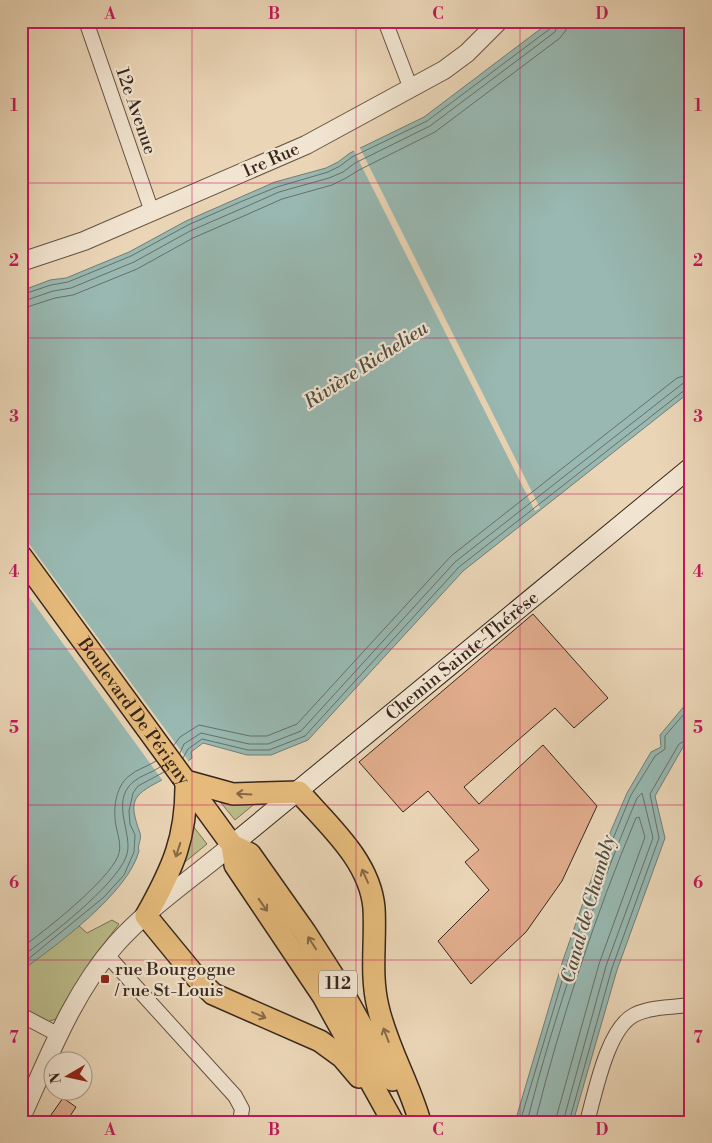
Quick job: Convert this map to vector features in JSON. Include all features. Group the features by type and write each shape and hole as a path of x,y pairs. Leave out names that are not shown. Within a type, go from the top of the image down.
{"main road":[{"name":"Chemin Sainte-Thérèse","path":"232,845 299,792 691,467"},
{"name":"Boulevard De Périgny","path":"21,556 232,845 235,865 323,996 391,1118"},
{"path":"391,1118 348,1063 327,1045 220,998 208,990 146,916 168,876 178,849 185,820 186,781 243,795 299,792 351,853 367,879 374,909 373,977 378,1007 420,1122"},
{"name":"Boulevard De Périgny","path":"232,845 250,854 304,932 352,1007 415,1122"}],"street":[{"name":"12e Avenue","path":"86,21 152,212"},
{"path":"385,21 411,89"},
{"name":"1re Rue","path":"21,262 84,241 294,150 411,89 455,63 499,21"},
{"path":"21,1118 59,1035 74,1007 108,954 146,916 232,845"},
{"path":"108,954 235,1096 241,1115"},
{"path":"586,1122 610,1047 623,1024 641,1012 691,1005"},
{"path":"21,1015 59,1035"}],"green space":[{"path":"217,798 258,801 235,820"},
{"path":"193,826 207,844 180,866"},
{"path":"112,920 119,924 91,960 56,1019 47,1022 21,1008 21,971 78,925 87,933"}],"water":[{"name":"Rivière Richelieu","path":"551,21 691,21 691,391 463,571 308,740 271,755 247,755 203,743 191,752 192,758 168,776 143,791 135,801 134,807 140,836 139,851 132,867 121,884 106,901 71,933 21,971 21,291 50,280 66,278 129,252 186,221 275,182 326,168 338,162 350,153 424,117"},
{"name":"Canal de Chambly","path":"691,698 691,741 683,747 655,796 665,838 617,970 573,1122 515,1122 563,960 596,866 627,793 651,752 661,747 660,735"}],"pier":[{"path":"359,146 540,508 535,511 353,149"},
{"path":"21,533 190,763 162,782 21,586"}],"building":[{"path":"533,614 608,698 574,728 555,708 464,787 479,804 543,745 597,806 562,881 526,932 471,984 438,941 489,890 465,862 479,850 428,791 403,812 359,762"},
{"path":"62,1100 66,1100 76,1107 66,1122 46,1122"}],"place":[{"name":"rue Bourgogne / rue St-Louis","path":"105,979"}]}
